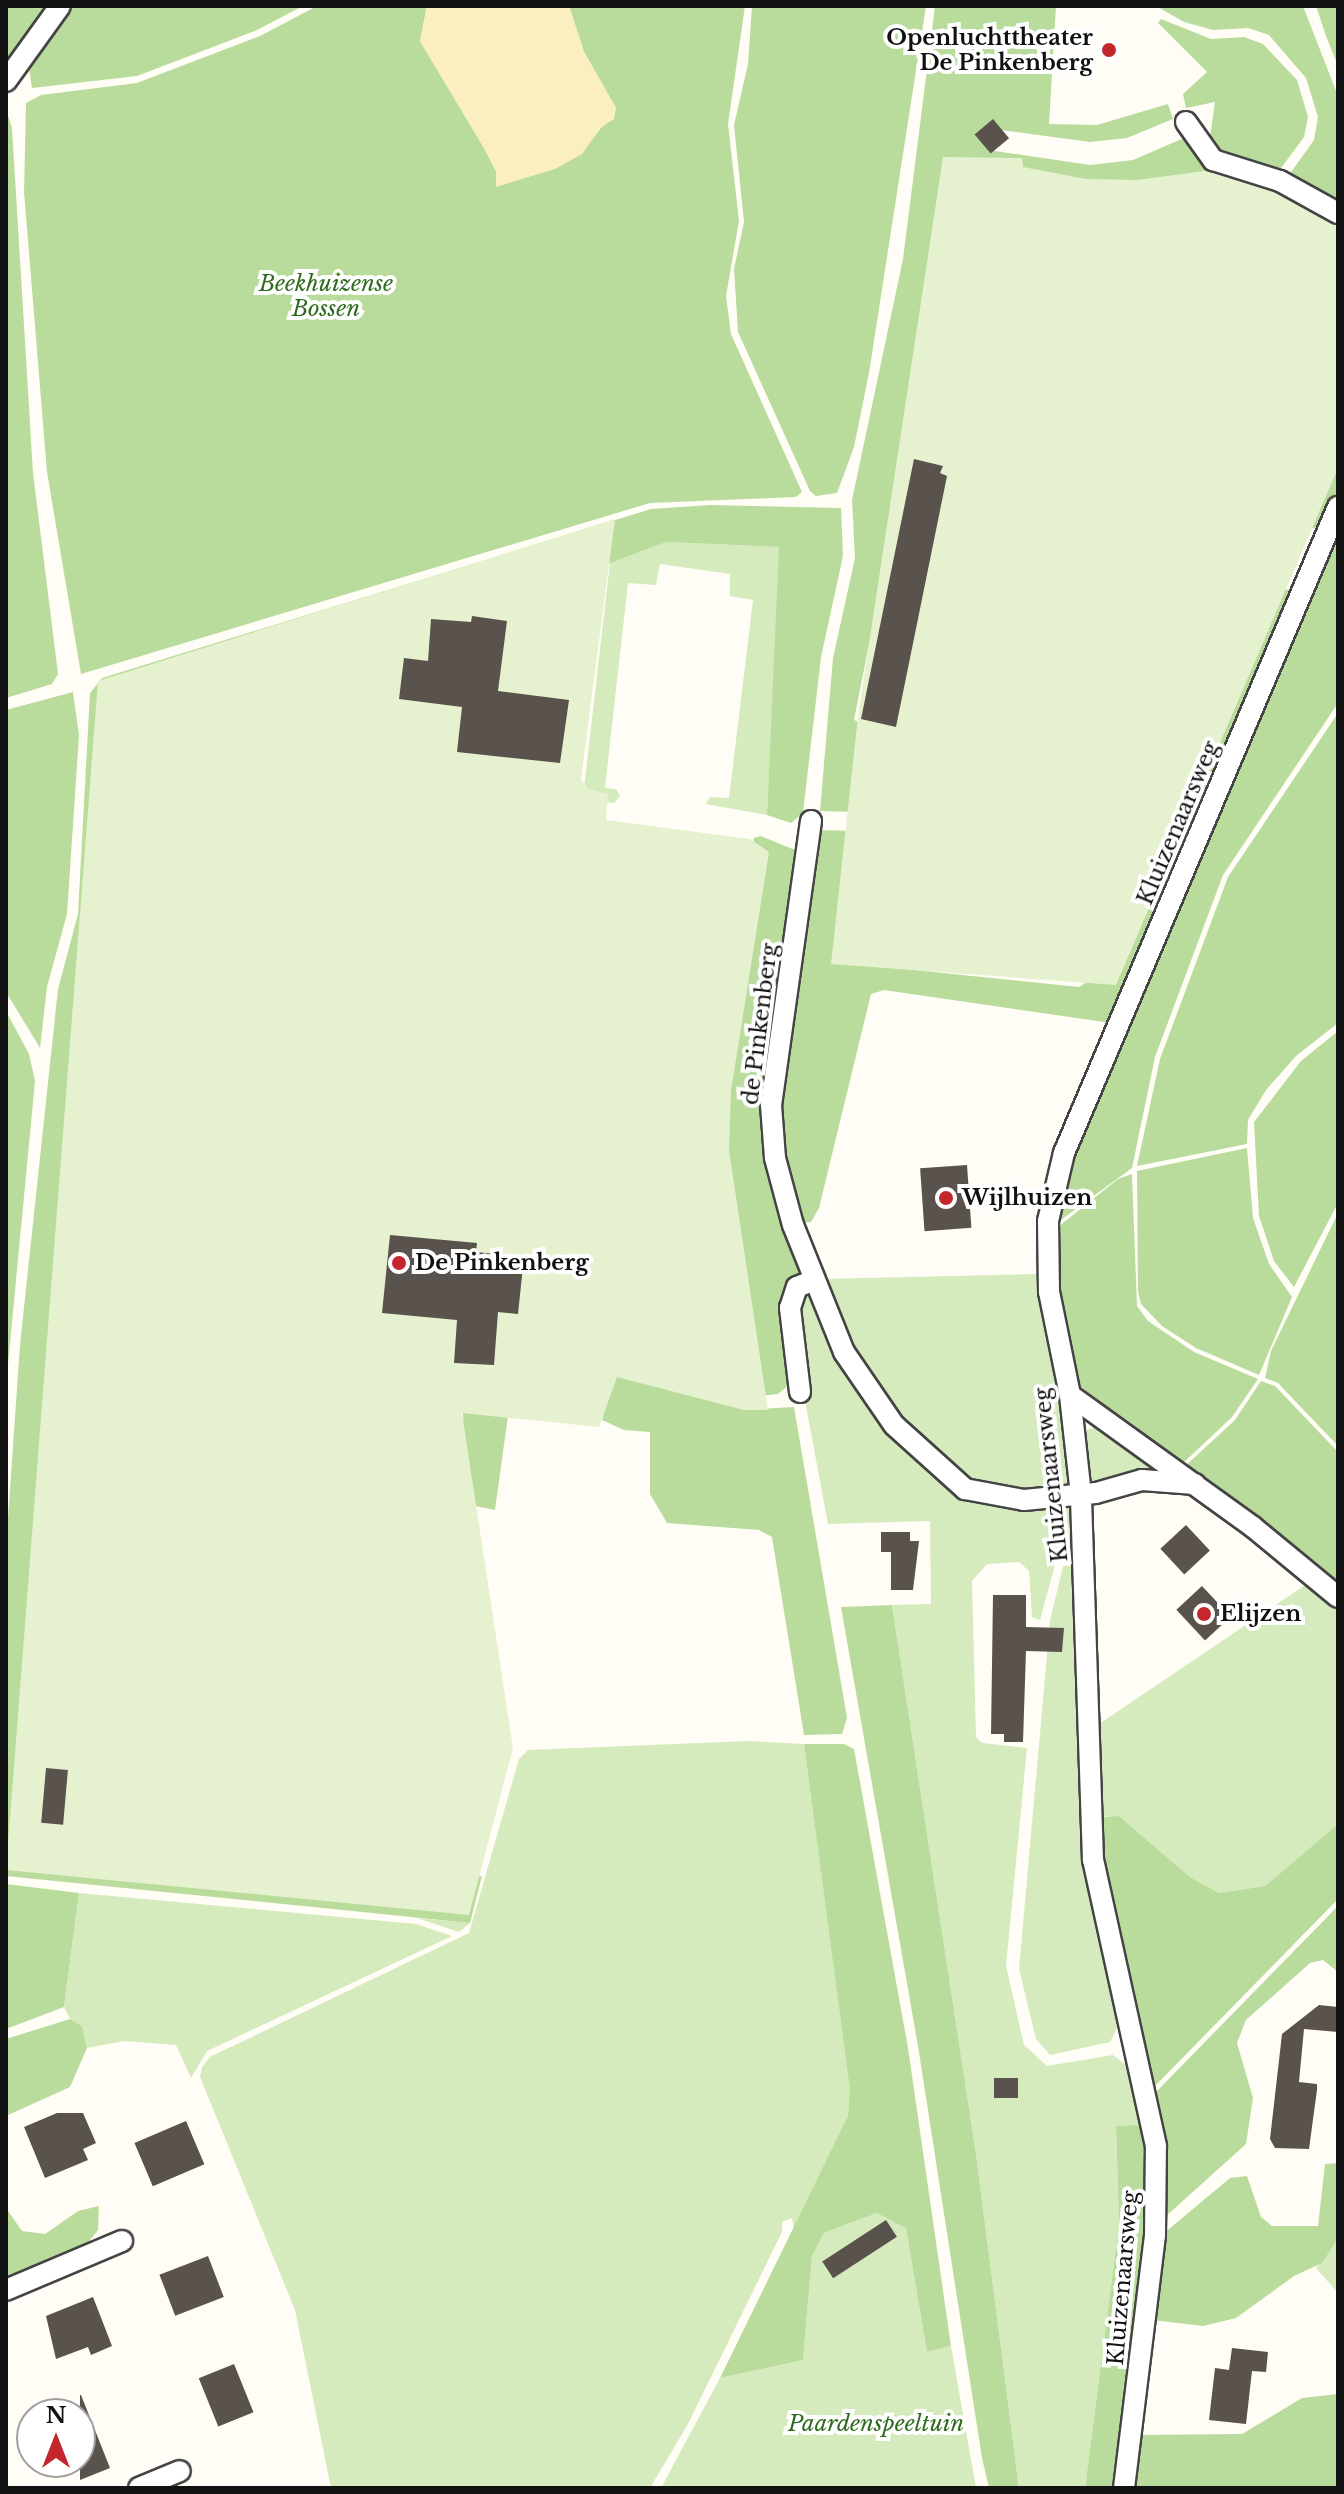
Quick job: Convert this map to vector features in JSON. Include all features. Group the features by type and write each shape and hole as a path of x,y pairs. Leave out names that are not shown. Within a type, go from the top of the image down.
{"street":[{"path":"6,81 60,6"},
{"path":"1186,122 1213,160 1280,181 1338,213"},
{"name":"Kluizenaarsweg","path":"1124,2488 1155,2235 1156,2146 1093,1860 1081,1495 1070,1395 1049,1292 1047,1245 1064,1153 1338,507"},
{"name":"de Pinkenberg","path":"811,821 771,1105 775,1158 812,1281 866,1387 894,1425 945,1475 992,1497 1081,1495 1142,1480 1195,1484"},
{"path":"800,1392 790,1308 797,1287 812,1281"},
{"path":"1070,1395 1195,1484 1338,1597"},
{"path":"6,2290 122,2241"},
{"path":"139,2488 180,2471"}],"green space":[{"path":"6,6 50,6 6,61"},
{"path":"68,6 303,6 257,30 137,76 32,88 28,62"},
{"name":"Beekhuizense Bossen","path":"317,6 427,6 420,41 484,148 496,171 497,186 581,154 616,108 584,52 569,6 745,6 728,124 739,221 726,296 731,334 802,492 796,497 650,503 81,674 47,472 24,192 26,103 41,95 137,83 260,36"},
{"path":"752,6 926,6 869,373 854,447 837,493 816,496 810,491 738,332 734,269 744,222 734,125 748,64"},
{"path":"935,6 1056,6 1049,124 1097,125 1168,104 1173,119 1127,138 1090,142 993,129 988,150 1090,165 1133,160 1184,138 1276,187 908,447 854,720 875,729 856,812 820,811 833,658 855,558 852,500 903,259"},
{"path":"1156,6 1303,6 1338,96 1338,204 1289,175 1314,140 1318,117 1306,78 1269,35 1248,28 1213,30 1184,22"},
{"path":"1316,6 1338,6 1338,66 1326,36"},
{"path":"1161,19 1211,39 1244,37 1263,44 1297,80 1308,117 1304,137 1278,172 1214,152 1210,137 1215,102 1186,108 1183,94 1207,72 1158,23"},
{"path":"6,109 12,128 33,473 58,674 52,684 6,698"},
{"path":"943,157 1022,158 1023,167 1086,179 1137,180 1205,171 1235,175 1270,186 1338,221 1338,468 1116,985 831,964 858,716"},
{"path":"1338,419 1338,488 1321,530 1292,523"},
{"name":"De Pinkenberg","path":"711,505 841,508 843,556 821,657 803,813 791,823 767,815 779,547 666,542 495,607 450,795 467,1876 482,1876 470,1923 6,1876 6,1547 20,1345 58,989 78,914 90,693 102,678 651,509"},
{"name":"De Pinkenberg","path":"615,519 581,779 588,789 608,794 606,820 750,839 769,852 731,1091 729,1150 768,1410 744,1410 617,1377 599,1427 462,1413 513,1748 469,1915 6,1870 98,681"},
{"path":"1338,523 1338,703 1223,875 1155,1057 1132,1168 1054,1225 1070,1155"},
{"path":"666,542 780,547 767,815 706,804 710,797 729,798 753,600 730,596 730,574 660,564 656,585 628,583 605,788 616,789 620,796 614,803 597,801 584,788 610,563"},
{"path":"1283,589 1296,591 1111,1023 884,990 871,994 819,1208 811,1222 800,1223 782,1158 777,1107 817,830 858,831 856,964 1079,987 1104,971"},
{"path":"73,692 79,735 67,914 47,987 40,1048 6,992 6,710"},
{"path":"1338,713 1338,1023 1296,1056 1266,1090 1248,1120 1247,1144 1137,1166 1160,1059 1228,877"},
{"path":"761,836 800,852 764,1106 785,1228 802,1276 792,1382 778,1394 760,1396 717,1067 754,838"},
{"path":"6,1011 29,1054 35,1081 6,1385"},
{"path":"1338,1031 1338,1203 1294,1287 1274,1261 1259,1216 1254,1122 1301,1061"},
{"path":"1247,1148 1253,1218 1269,1264 1292,1297 1259,1375 1196,1348 1162,1326 1141,1304 1138,1291 1137,1171"},
{"path":"1132,1174 1137,1306 1148,1321 1194,1352 1258,1379 1232,1417 1180,1466 1075,1382 1057,1290 1053,1231 1118,1179"},
{"path":"1338,1213 1338,1446 1278,1383 1265,1378 1271,1351"},
{"path":"1040,1274 1071,1483 1059,1492 1025,1493 968,1482 899,1420 852,1348 820,1279"},
{"path":"810,1291 838,1355 961,1494 991,1504 1071,1506 1075,1513 1075,1548 1058,1554 1040,1620 1032,1617 1029,1571 1019,1562 987,1564 972,1581 976,1737 982,1743 1027,1748 1006,1966 1024,2045 1047,2066 1113,2055 1129,2067 1145,2125 1116,2127 1119,2224 1085,2488 1019,2488 976,2154 892,1605 931,1604 930,1521 828,1524 806,1406 798,1299"},
{"path":"615,1376 759,1409 794,1407 847,1718 842,1734 804,1735 772,1537 759,1530 667,1523 650,1494 650,1432 624,1430 602,1420"},
{"path":"1261,1381 1275,1386 1338,1452 1338,1588 1183,1468 1235,1420"},
{"path":"510,1401 495,1510 466,1504 463,1413 377,1411"},
{"path":"1101,1425 1163,1473 1088,1483 1085,1430"},
{"path":"1063,1566 1079,1566 1085,1862 1118,2026 1110,2042 1050,2055 1036,2039 1019,1969 1050,1621"},
{"path":"1311,1581 1338,1608 1338,1824 1265,1886 1219,1893 1190,1877 1119,1816 1099,1816 1099,1724"},
{"path":"892,1605 976,2154 1019,2488 989,2488 982,2458 918,2046 841,1607"},
{"path":"748,1741 804,1744 851,2089 848,2117 825,2167 794,2230 792,2218 782,2222 782,2232 688,2424 650,2488 331,2488 295,2310 200,2077 202,2067 210,2057 469,1933 519,1759 528,1750"},
{"path":"804,1744 844,1744 854,1749 908,2048 951,2346 927,2352 906,2228 877,2213 824,2233 812,2256 803,2360 720,2378 848,2116 850,2089"},
{"path":"1119,1816 1190,1877 1219,1893 1265,1886 1338,1824 1338,1899 1155,2086 1101,1858 1099,1817"},
{"path":"6,1884 79,1893 64,2007 6,2029"},
{"path":"79,1893 416,1924 452,1936 207,2051 191,2078 176,2045 124,2041 87,2048 82,2026 70,2019 64,2007"},
{"path":"1338,1906 1338,1972 1323,1960 1310,1963 1246,2020 1237,2043 1253,2098 1246,2144 1165,2217 1156,2092"},
{"path":"417,1918 470,1923 459,1932"},
{"path":"70,2019 82,2026 87,2048 70,2087 6,2116 6,2039"},
{"path":"1145,2125 1149,2207 1116,2488 1085,2488 1119,2224 1116,2126"},
{"path":"1338,2163 1338,2238 1322,2263 1294,2276 1236,2318 1203,2326 1152,2320 1163,2234 1230,2178 1247,2176 1261,2217 1272,2226 1318,2226 1325,2164"},
{"path":"99,2206 98,2230 83,2249 6,2279 6,2208 22,2231 45,2234 78,2211"},
{"name":"Paardenspeeltuin","path":"877,2213 906,2227 927,2352 951,2346 976,2488 661,2488 720,2378 803,2360 812,2256 824,2233"},
{"path":"1338,2238 1338,2293 1316,2268"},
{"path":"1338,2394 1338,2488 1131,2488 1138,2435 1242,2434 1302,2398"}],"sand":[{"path":"427,6 569,6 584,52 616,108 614,119 600,128 582,154 555,169 496,187 496,171 420,41"}],"building":[{"path":"993,119 1009,138 991,154 975,134"},
{"path":"914,459 943,466 940,473 947,476 896,727 861,719"},
{"path":"472,616 507,621 498,691 569,700 560,763 457,752 462,707 399,699 404,658 428,661 431,619 471,622"},
{"name":"Wijlhuizen","path":"967,1165 971,1228 925,1231 920,1168"},
{"path":"390,1235 477,1243 476,1252 524,1257 518,1314 498,1312 494,1365 454,1363 457,1320 382,1313"},
{"path":"1186,1525 1210,1551 1184,1574 1160,1549"},
{"path":"881,1532 910,1532 910,1541 919,1541 913,1590 891,1590 891,1552 881,1552"},
{"name":"Elijzen","path":"1202,1586 1231,1617 1205,1641 1176,1610"},
{"path":"993,1595 1026,1595 1026,1627 1064,1628 1062,1652 1026,1651 1023,1742 1004,1742 1004,1734 991,1734"},
{"path":"46,1768 68,1770 63,1825 41,1823"},
{"path":"1319,2005 1338,2007 1338,2032 1304,2029 1299,2082 1317,2084 1309,2149 1275,2148 1270,2139 1282,2034"},
{"path":"994,2078 1018,2078 1018,2098 994,2098"},
{"path":"57,2113 83,2113 96,2143 83,2149 88,2160 45,2178 24,2127"},
{"path":"186,2121 204,2164 153,2186 134,2143"},
{"path":"886,2220 897,2237 833,2278 822,2261"},
{"path":"208,2256 224,2297 175,2316 159,2275"},
{"path":"93,2297 112,2346 91,2355 88,2347 56,2359 46,2316"},
{"path":"1232,2348 1268,2352 1266,2372 1252,2371 1246,2424 1209,2420 1215,2368 1229,2370"},
{"path":"234,2364 253,2412 218,2426 199,2378"},
{"path":"96,2433 110,2468 96,2474"}],"place":[{"name":"Openluchttheater De Pinkenberg","path":"1109,50"},
{"name":"Wijlhuizen","path":"946,1198"},
{"name":"De Pinkenberg","path":"399,1263"},
{"name":"Elijzen","path":"1204,1614"}]}
